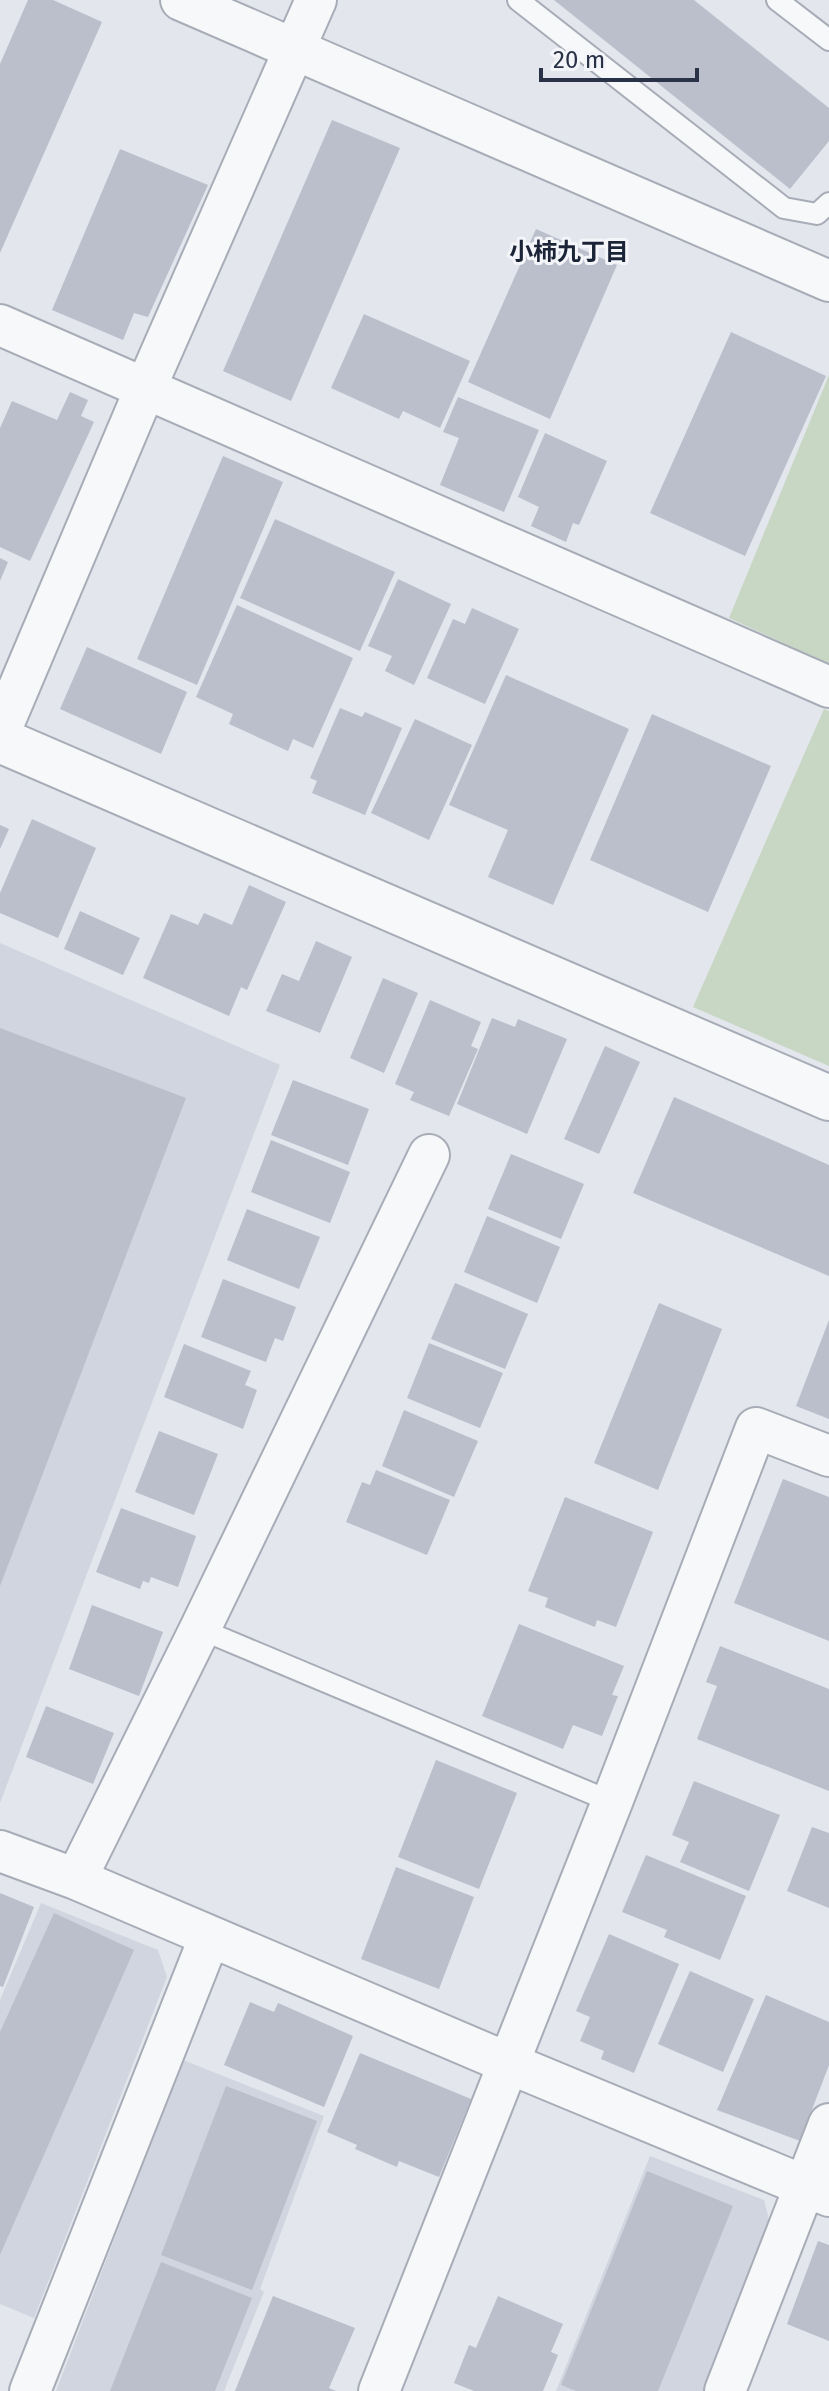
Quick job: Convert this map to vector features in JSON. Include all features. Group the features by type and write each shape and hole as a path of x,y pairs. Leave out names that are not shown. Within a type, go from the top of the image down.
{"street":[{"path":"181,0 829,281"},
{"path":"0,732 146,387 316,0"},
{"path":"0,325 829,687"},
{"path":"0,740 829,1098"},
{"path":"76,1879 429,1155"},
{"path":"379,2391 756,1428 829,1456"},
{"path":"0,1851 76,1879 816,2190"},
{"path":"30,2391 210,1936"},
{"path":"725,2391 816,2190 829,2124"}],"lane":[{"path":"518,0 784,208 817,214 829,203"},
{"path":"777,0 829,40"},
{"path":"200,1629 612,1802"}],"shaded area":[{"path":"0,943 280,1065 0,1803"},
{"path":"41,1903 158,1950 167,1977 34,2318 0,2304 0,2000"},
{"path":"183,2060 324,2116 260,2289 264,2292 224,2391 56,2391"},
{"path":"650,2156 764,2200 772,2232 707,2391 556,2391"}],"green space":[{"path":"829,375 829,664 729,618"},
{"path":"824,709 829,711 829,1066 693,1007"}],"building":[{"path":"28,0 53,0 102,22 0,253 0,64"},
{"path":"554,0 694,0 829,108 829,141 790,189"},
{"path":"332,120 400,148 291,401 223,371"},
{"path":"120,149 208,185 148,317 134,313 123,340 52,310"},
{"path":"536,229 617,265 550,419 468,382"},
{"path":"364,314 470,361 440,428 403,411 399,419 331,388"},
{"path":"731,332 826,376 745,556 650,513"},
{"path":"70,392 88,400 81,416 94,422 30,561 0,547 0,428 12,401 57,420"},
{"path":"458,397 539,430 504,512 440,485 459,438 443,432"},
{"path":"545,433 607,461 579,525 573,523 566,542 531,526 539,507 518,497"},
{"path":"223,456 283,482 197,685 137,659"},
{"path":"275,519 395,572 360,651 240,598"},
{"path":"0,558 8,562 0,581"},
{"path":"398,579 451,604 414,685 385,671 392,656 368,646"},
{"path":"237,605 353,658 313,748 293,739 288,751 229,724 233,714 196,697"},
{"path":"472,608 519,629 485,704 427,678 453,619 465,624"},
{"path":"87,647 187,692 161,754 60,709"},
{"path":"506,675 629,729 553,905 488,877 508,830 449,805"},
{"path":"340,708 362,717 365,712 402,728 365,815 312,793 317,781 310,778"},
{"path":"652,714 771,766 708,912 590,860"},
{"path":"415,719 472,745 429,840 371,813"},
{"path":"32,819 96,848 58,938 0,913 0,893"},
{"path":"0,825 9,829 0,849"},
{"path":"249,885 286,902 247,990 241,987 229,1016 143,978 171,914 198,925 204,913 232,925"},
{"path":"80,911 140,938 123,975 64,949"},
{"path":"316,941 352,957 320,1033 266,1011 282,974 299,981"},
{"path":"383,978 418,993 384,1073 350,1058"},
{"path":"430,1000 481,1022 471,1046 478,1049 449,1116 410,1100 414,1092 395,1084"},
{"path":"492,1018 515,1027 518,1019 567,1039 527,1134 457,1104"},
{"path":"0,1028 186,1098 0,1586"},
{"path":"605,1046 640,1062 599,1154 564,1139"},
{"path":"293,1080 369,1109 348,1165 271,1135"},
{"path":"674,1097 829,1165 829,1276 633,1193"},
{"path":"271,1140 350,1172 330,1223 251,1192"},
{"path":"511,1154 584,1184 561,1239 488,1209"},
{"path":"247,1209 320,1237 299,1289 227,1260"},
{"path":"487,1216 560,1247 537,1303 464,1272"},
{"path":"223,1279 296,1307 283,1341 275,1338 266,1362 201,1337"},
{"path":"455,1283 528,1314 505,1369 431,1339"},
{"path":"659,1303 722,1329 658,1490 594,1463"},
{"path":"829,1320 829,1419 796,1406"},
{"path":"429,1343 503,1373 480,1428 407,1398"},
{"path":"184,1344 251,1371 245,1385 257,1390 243,1429 164,1397"},
{"path":"404,1410 478,1441 454,1497 382,1466"},
{"path":"159,1431 218,1454 194,1515 135,1492"},
{"path":"376,1470 450,1500 427,1555 346,1522 362,1482 370,1485"},
{"path":"783,1479 829,1497 829,1641 734,1603"},
{"path":"565,1497 653,1532 616,1627 597,1620 595,1627 545,1607 548,1598 528,1591"},
{"path":"121,1508 196,1536 178,1587 151,1577 149,1583 143,1581 140,1589 96,1572"},
{"path":"92,1605 163,1632 139,1696 69,1669"},
{"path":"519,1624 624,1666 612,1695 618,1696 602,1736 573,1725 563,1749 482,1716"},
{"path":"720,1646 829,1689 829,1791 697,1739 717,1686 706,1682"},
{"path":"46,1706 114,1733 93,1784 26,1757"},
{"path":"436,1760 517,1793 479,1889 398,1857"},
{"path":"694,1781 780,1815 749,1891 680,1862 689,1842 672,1835"},
{"path":"812,1827 829,1833 829,1908 787,1891"},
{"path":"646,1855 746,1896 720,1960 664,1937 667,1930 622,1912"},
{"path":"396,1867 474,1897 439,1989 361,1959"},
{"path":"0,1893 34,1907 3,1987 0,1986"},
{"path":"54,1913 134,1950 0,2255 0,2032"},
{"path":"609,1934 679,1964 634,2073 601,2059 604,2051 580,2041 590,2017 576,2011"},
{"path":"690,1971 754,1999 723,2072 658,2044"},
{"path":"766,1995 829,2022 829,2065 800,2141 717,2110"},
{"path":"250,2002 274,2012 278,2003 353,2036 324,2107 224,2065"},
{"path":"360,2053 471,2099 439,2177 399,2161 397,2167 355,2149 357,2145 327,2132"},
{"path":"226,2086 317,2121 252,2290 161,2255"},
{"path":"647,2171 733,2206 658,2391 576,2391 561,2385"},
{"path":"818,2241 829,2245 829,2341 787,2324"},
{"path":"161,2262 252,2298 215,2391 110,2391"},
{"path":"273,2296 355,2328 329,2388 336,2391 235,2391"},
{"path":"498,2296 563,2324 551,2352 558,2355 543,2391 474,2391 454,2383 469,2345 476,2348"}],"district":[{"name":"小柿九丁目","path":"569,252"}]}
